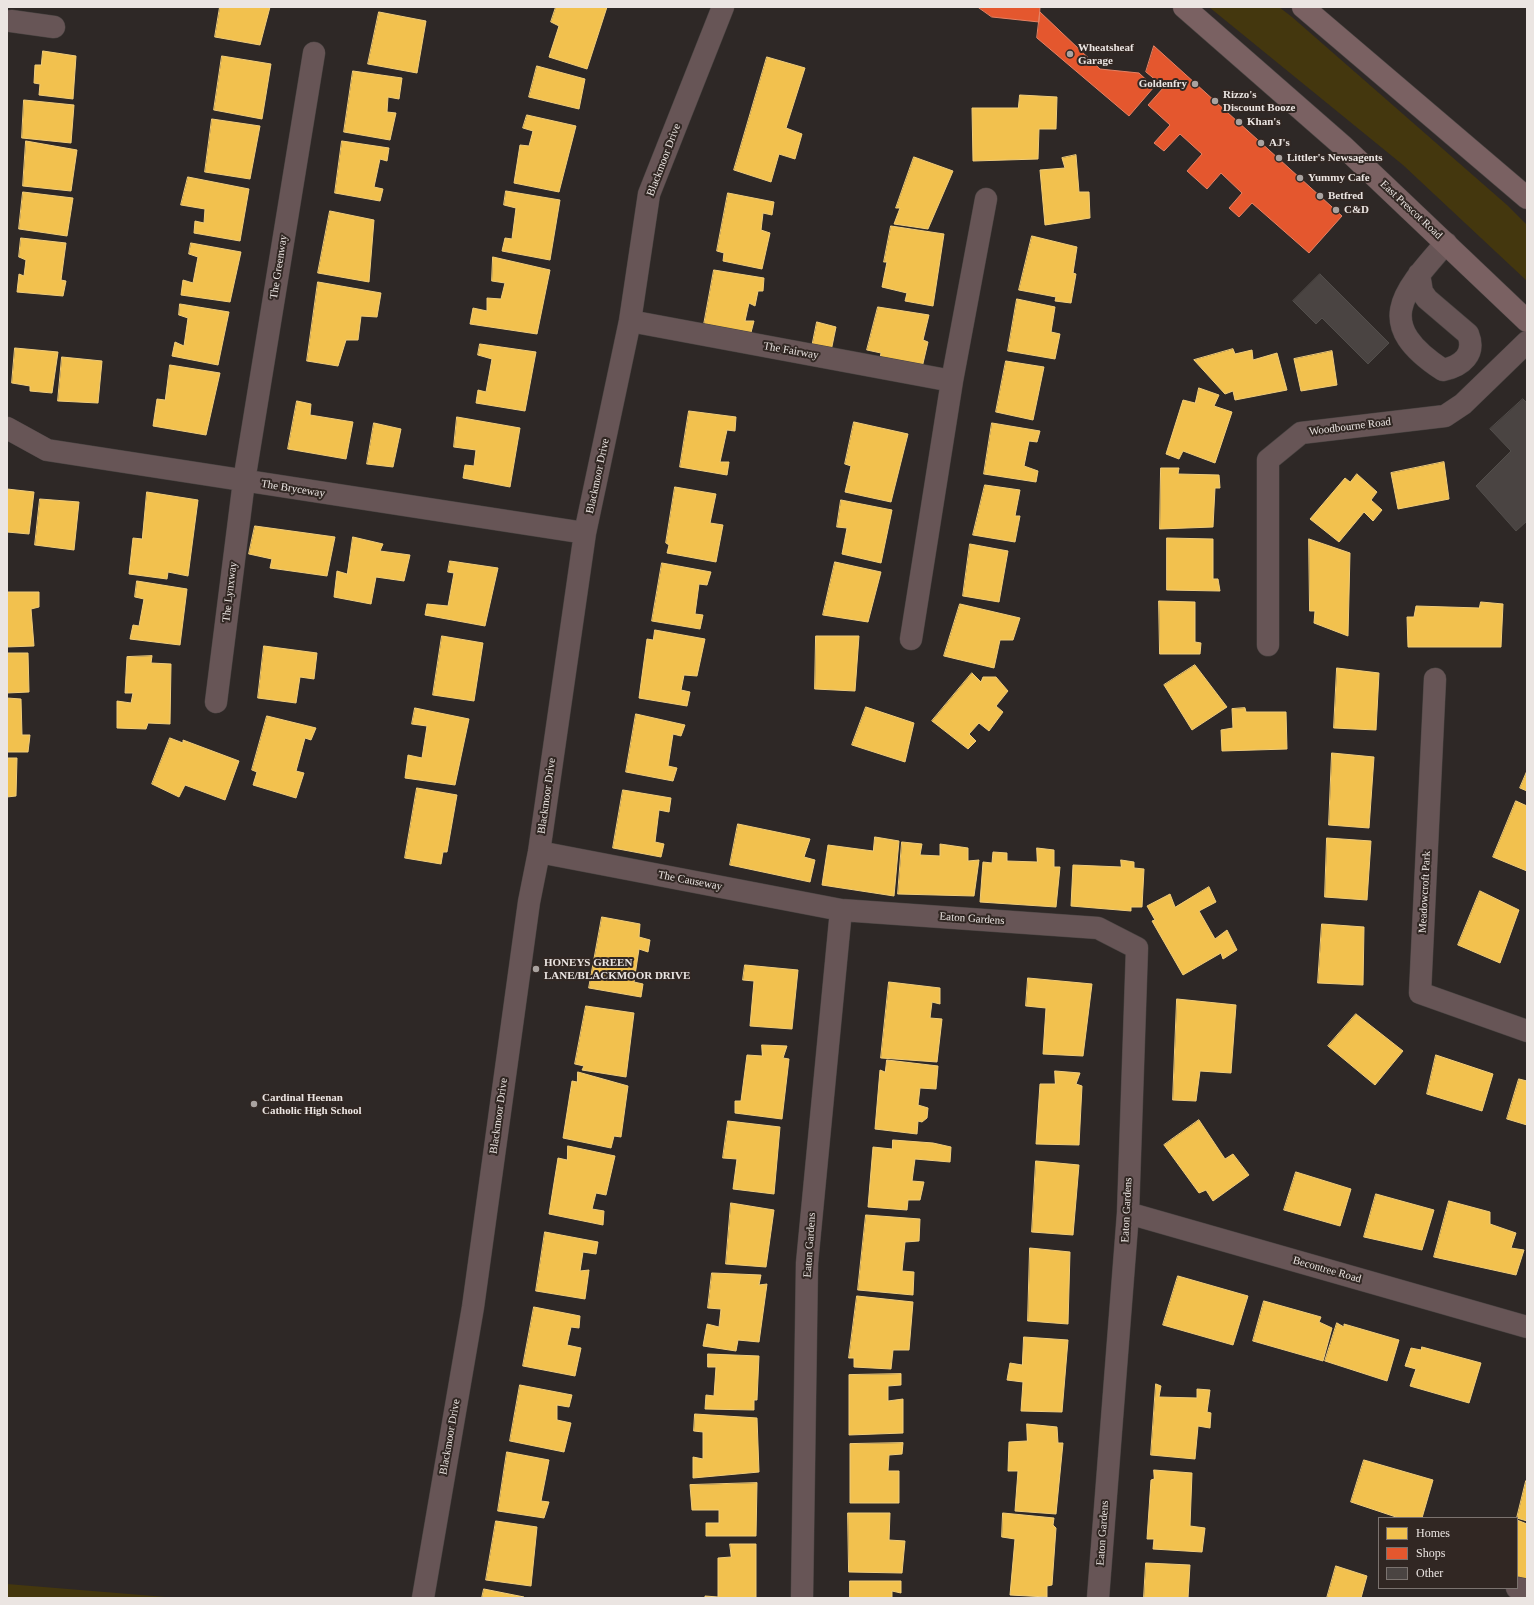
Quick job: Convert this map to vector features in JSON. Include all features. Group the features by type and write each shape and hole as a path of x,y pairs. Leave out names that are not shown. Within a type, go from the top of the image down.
{"highway":[{"name":"East Prescot Road","path":"1184,7 1344,147 1527,321"},
{"path":"1303,7 1527,198"}],"street":[{"name":"Blackmoor Drive","path":"423,1598 473,1306 529,902 539,852 585,533 630,321 649,194 723,7"},
{"path":"9,20 54,27"},
{"name":"The Greenway","path":"244,481 314,53"},
{"path":"911,639 952,380 986,199"},
{"path":"1419,274 1446,243"},
{"name":"The Fairway","path":"630,321 952,380"},
{"name":"Woodbourne Road","path":"1268,645 1268,460 1301,433 1445,416 1463,404 1527,342"},
{"name":"The Bryceway","path":"7,428 47,450 585,533"},
{"name":"The Lynxway","path":"216,702 244,481"},
{"name":"Meadowcroft Park","path":"1435,679 1420,993 1527,1031"},
{"name":"The Causeway","path":"539,852 841,910"},
{"name":"Eaton Gardens","path":"802,1598 807,1264 841,910 1098,928 1137,948 1128,1213 1098,1598"},
{"name":"Becontree Road","path":"1128,1213 1527,1327"}],"shaded area":[{"path":"1209,7 1279,7 1292,17 1507,205 1527,225 1527,281 1403,165"},
{"path":"7,1584 178,1598 7,1598"}],"building: Homes":[{"path":"220,7 270,7 260,45 215,37"},
{"path":"556,7 607,7 587,69 549,57 559,26 551,22"},
{"path":"379,12 426,21 417,73 368,64"},
{"path":"43,51 76,56 73,99 39,95 40,84 34,83 35,65 41,65"},
{"path":"222,56 271,64 262,119 214,110"},
{"path":"767,57 805,68 786,128 802,134 795,159 779,154 771,182 734,170"},
{"path":"537,66 585,79 579,109 529,97"},
{"path":"353,71 402,78 399,99 388,97 387,112 396,113 390,140 344,132"},
{"path":"1020,95 1057,97 1056,129 1039,129 1038,159 973,161 972,108 1018,108"},
{"path":"24,100 74,105 71,143 22,138"},
{"path":"527,115 576,126 559,192 514,183 520,145 529,146 533,131 523,128"},
{"path":"212,119 260,126 250,179 205,172"},
{"path":"26,141 77,150 71,191 23,186"},
{"path":"342,141 389,148 387,161 380,159 374,187 383,189 380,201 335,193"},
{"path":"1076,155 1079,192 1089,192 1090,218 1045,225 1040,170 1065,168 1062,158"},
{"path":"914,157 953,171 928,229 894,224 900,208 896,208"},
{"path":"188,177 249,189 240,241 194,233 195,221 204,223 205,209 181,205"},
{"path":"506,191 560,200 550,260 502,251 505,238 512,239 516,208 504,205"},
{"path":"23,192 73,198 67,236 19,229"},
{"path":"728,193 774,202 772,215 763,213 761,230 770,233 762,269 723,261 724,253 717,251"},
{"path":"330,211 374,220 369,282 318,273"},
{"path":"891,226 944,234 933,306 905,301 907,293 882,287 887,262 884,262"},
{"path":"1032,236 1077,247 1073,273 1076,274 1071,303 1055,301 1056,297 1019,290"},
{"path":"21,238 66,243 61,280 66,281 63,296 17,292 19,274 24,276 26,260 19,257"},
{"path":"191,243 241,252 230,302 181,295 183,280 193,283 198,257 189,254"},
{"path":"493,257 550,270 537,334 470,324 473,308 487,311 487,298 501,299 505,283 492,281"},
{"path":"714,270 764,278 763,291 758,291 755,306 749,303 745,321 754,321 749,340 703,330"},
{"path":"318,282 381,293 377,317 361,316 358,340 346,340 338,366 307,361"},
{"path":"1017,299 1055,307 1051,332 1060,334 1055,359 1008,351"},
{"path":"180,304 229,312 218,365 172,356 175,342 184,346 188,318 179,315"},
{"path":"878,307 929,315 923,340 928,342 921,372 879,364 881,353 867,350"},
{"path":"817,322 836,327 830,356 811,352"},
{"path":"480,344 536,352 525,411 476,403 478,390 486,392 492,359 478,355"},
{"path":"15,348 58,352 52,393 30,391 30,386 12,383"},
{"path":"1233,349 1235,354 1252,350 1253,360 1277,353 1287,390 1235,400 1233,391 1225,394 1194,360"},
{"path":"1332,351 1337,385 1301,391 1294,359"},
{"path":"62,357 102,361 98,403 58,401"},
{"path":"1006,361 1044,367 1033,420 996,412"},
{"path":"170,365 220,373 206,435 153,426 157,399 165,400"},
{"path":"1199,388 1219,395 1214,406 1232,412 1215,463 1183,451 1179,459 1166,454 1183,400 1195,403"},
{"path":"297,401 311,404 310,415 353,422 346,459 288,449"},
{"path":"689,411 736,417 735,431 727,430 720,462 729,462 727,475 680,467"},
{"path":"457,417 520,428 510,487 463,478 465,465 474,466 476,450 454,447"},
{"path":"854,422 908,434 891,502 845,492 851,466 845,464"},
{"path":"374,423 401,429 393,467 367,464"},
{"path":"992,423 1040,431 1037,442 1029,441 1024,466 1038,471 1036,482 984,474"},
{"path":"1444,462 1449,499 1398,509 1391,473"},
{"path":"1161,468 1179,468 1178,474 1219,475 1220,488 1215,488 1213,527 1160,529"},
{"path":"1357,474 1377,492 1371,500 1382,510 1373,521 1364,512 1339,542 1310,519 1345,478 1350,482"},
{"path":"985,485 1020,490 1015,516 1020,516 1015,542 973,535"},
{"path":"675,487 716,494 710,523 723,525 716,562 667,553 669,545 666,543"},
{"path":"7,489 34,492 29,534 7,532"},
{"path":"147,492 198,500 188,576 168,572 167,579 129,574 133,538 142,539"},
{"path":"40,499 79,502 74,550 35,545"},
{"path":"841,500 892,510 881,563 842,554 847,528 837,527"},
{"path":"255,526 335,537 327,576 270,568 272,559 249,554"},
{"path":"353,537 383,544 380,551 410,555 404,581 376,577 371,604 334,597 337,571 347,574"},
{"path":"1167,538 1213,539 1213,579 1218,579 1220,591 1167,590"},
{"path":"1309,539 1350,553 1348,636 1314,623 1315,611 1310,611"},
{"path":"970,544 1008,551 999,602 963,596"},
{"path":"450,561 498,568 485,626 425,615 427,604 448,606 454,573 448,572"},
{"path":"835,562 881,572 868,622 823,615"},
{"path":"662,563 711,572 707,585 699,584 695,614 703,615 700,629 652,621"},
{"path":"137,581 187,589 180,645 130,639 133,625 139,626 144,599 135,597"},
{"path":"7,592 39,592 39,607 31,609 34,646 7,647"},
{"path":"1159,601 1195,602 1195,642 1201,643 1200,654 1160,654"},
{"path":"1481,602 1503,604 1501,647 1408,647 1407,617 1414,617 1416,606 1479,608"},
{"path":"960,604 1020,618 1013,640 1000,640 994,668 944,656"},
{"path":"655,630 705,639 697,676 684,675 681,690 690,692 687,706 639,698 647,639 653,640"},
{"path":"442,636 483,643 474,701 433,695"},
{"path":"816,636 859,636 855,691 815,689"},
{"path":"264,646 317,653 314,679 300,677 296,703 258,698"},
{"path":"7,653 28,653 29,692 7,693"},
{"path":"152,656 151,663 171,664 170,724 148,723 146,729 117,728 117,701 131,703 133,693 125,693 127,657"},
{"path":"1195,665 1227,707 1192,730 1164,685"},
{"path":"1337,668 1379,673 1376,730 1334,728"},
{"path":"972,673 981,682 983,677 996,677 1008,691 996,706 1003,712 989,731 979,723 969,734 976,741 968,749 932,721"},
{"path":"7,698 21,699 22,735 30,735 28,752 7,752"},
{"path":"866,707 914,723 905,762 852,745"},
{"path":"415,708 469,719 455,785 405,778 408,755 422,758 427,726 412,724"},
{"path":"1245,708 1246,712 1286,712 1287,749 1222,751 1221,730 1233,728 1232,709"},
{"path":"636,714 685,725 681,736 673,734 668,766 677,768 673,781 626,772"},
{"path":"267,716 316,728 311,740 305,738 296,771 304,773 296,798 253,785 257,772 252,770"},
{"path":"170,738 183,743 183,740 239,761 225,800 185,785 179,797 152,784"},
{"path":"1332,753 1374,757 1369,828 1329,825"},
{"path":"7,758 17,758 16,796 7,797"},
{"path":"1527,771 1527,791 1520,788"},
{"path":"417,788 457,795 447,852 443,852 441,864 405,858"},
{"path":"623,790 671,798 669,812 659,810 655,842 664,844 661,857 613,848"},
{"path":"1516,801 1527,806 1527,871 1493,857"},
{"path":"738,824 810,839 804,857 815,860 810,882 730,865"},
{"path":"875,837 899,841 894,896 822,885 828,845 873,851"},
{"path":"1327,838 1371,841 1367,900 1325,897"},
{"path":"902,842 922,844 920,855 940,856 940,844 968,848 968,861 979,860 974,896 898,894"},
{"path":"1037,848 1054,850 1054,867 1060,867 1056,907 980,902 983,862 992,863 993,852 1007,853 1007,861 1037,862"},
{"path":"1121,860 1134,862 1134,868 1144,869 1142,907 1131,907 1131,911 1071,906 1073,865 1121,867"},
{"path":"1209,887 1216,902 1199,911 1215,939 1227,930 1237,950 1223,959 1221,953 1183,975 1152,921 1155,920 1147,906 1170,894 1175,907"},
{"path":"1480,891 1519,910 1500,963 1458,945"},
{"path":"602,917 640,924 639,937 650,940 648,952 639,949 634,982 643,984 641,997 589,988"},
{"path":"1322,924 1364,927 1363,985 1318,983"},
{"path":"745,965 798,970 792,1029 750,1026 754,981 743,980"},
{"path":"1028,978 1092,984 1083,1056 1043,1054 1046,1008 1026,1006"},
{"path":"889,982 940,988 940,1004 932,1002 930,1018 942,1019 937,1062 881,1058"},
{"path":"1177,999 1236,1005 1231,1073 1200,1071 1196,1101 1173,1100"},
{"path":"586,1006 634,1013 626,1077 582,1070 584,1066 575,1064"},
{"path":"1356,1014 1403,1051 1375,1085 1328,1046"},
{"path":"762,1045 787,1046 783,1058 789,1059 782,1119 735,1113 735,1101 741,1101 747,1055 762,1056"},
{"path":"1436,1055 1493,1074 1482,1111 1427,1094"},
{"path":"887,1060 938,1066 936,1089 920,1088 918,1105 928,1108 927,1118 922,1122 918,1121 917,1134 875,1129 880,1070 885,1072"},
{"path":"1055,1071 1080,1073 1076,1084 1082,1086 1079,1145 1036,1144 1040,1084 1055,1084"},
{"path":"578,1072 628,1086 621,1137 614,1136 611,1148 563,1138 572,1081 577,1082"},
{"path":"1519,1079 1527,1081 1527,1125 1507,1119"},
{"path":"1199,1120 1225,1159 1233,1154 1249,1175 1213,1201 1206,1190 1199,1193 1164,1145"},
{"path":"728,1121 780,1127 774,1194 733,1189 737,1159 723,1158"},
{"path":"893,1140 933,1143 951,1147 950,1162 915,1159 912,1181 924,1182 920,1200 908,1200 907,1210 868,1207 873,1147 892,1149"},
{"path":"568,1146 615,1156 606,1195 596,1193 592,1209 604,1211 603,1225 549,1214 558,1158 567,1160"},
{"path":"1036,1161 1079,1165 1073,1235 1032,1232"},
{"path":"1296,1172 1351,1189 1340,1226 1284,1210"},
{"path":"1376,1194 1434,1210 1422,1250 1364,1237"},
{"path":"1449,1201 1490,1212 1490,1224 1516,1233 1511,1248 1524,1250 1516,1275 1434,1257"},
{"path":"731,1203 774,1210 766,1267 726,1264"},
{"path":"866,1215 920,1219 919,1241 905,1242 902,1271 914,1272 913,1295 858,1290"},
{"path":"545,1232 598,1242 596,1254 583,1252 580,1271 589,1270 585,1299 536,1291"},
{"path":"1030,1248 1070,1252 1068,1324 1028,1321"},
{"path":"712,1273 761,1275 759,1285 767,1284 759,1342 738,1340 736,1351 703,1346 707,1324 719,1327 721,1309 708,1308"},
{"path":"1178,1276 1248,1296 1233,1345 1163,1325"},
{"path":"857,1296 913,1302 909,1350 893,1350 891,1369 854,1367 854,1358 849,1358"},
{"path":"1264,1301 1321,1317 1319,1322 1332,1328 1323,1361 1253,1341"},
{"path":"534,1307 580,1316 579,1328 571,1327 567,1345 581,1348 575,1376 523,1366"},
{"path":"1337,1323 1344,1327 1344,1324 1399,1340 1387,1381 1325,1361"},
{"path":"1024,1337 1068,1340 1062,1412 1021,1411 1023,1382 1007,1380 1010,1363 1022,1365"},
{"path":"1422,1347 1481,1363 1469,1403 1410,1386 1416,1369 1405,1366 1411,1348 1421,1350"},
{"path":"708,1354 759,1356 757,1400 754,1400 754,1410 705,1409 706,1395 714,1396 716,1367 708,1367"},
{"path":"901,1374 901,1385 888,1386 888,1401 903,1399 903,1433 849,1435 849,1375"},
{"path":"1156,1384 1161,1386 1159,1397 1197,1398 1197,1389 1210,1390 1207,1412 1211,1413 1210,1428 1198,1426 1195,1459 1151,1455"},
{"path":"520,1385 572,1395 569,1407 557,1405 557,1420 571,1423 564,1452 510,1441"},
{"path":"695,1414 757,1418 759,1472 693,1478 693,1457 703,1459 703,1432 694,1431"},
{"path":"1027,1424 1057,1427 1058,1443 1063,1443 1056,1514 1015,1511 1018,1471 1008,1471 1009,1442 1027,1441"},
{"path":"903,1443 902,1454 889,1455 888,1471 899,1471 899,1503 850,1503 850,1444"},
{"path":"507,1452 549,1460 541,1501 549,1502 544,1518 498,1511"},
{"path":"1364,1460 1433,1480 1422,1517 1396,1517 1351,1502"},
{"path":"1154,1470 1192,1473 1190,1526 1205,1528 1202,1552 1153,1549 1154,1539 1147,1539 1151,1480 1154,1479"},
{"path":"1526,1481 1527,1521 1517,1517"},
{"path":"757,1483 756,1536 706,1536 706,1523 719,1523 719,1510 692,1510 690,1485"},
{"path":"848,1513 890,1513 889,1540 905,1541 902,1573 849,1572"},
{"path":"1003,1513 1054,1518 1053,1525 1056,1528 1052,1585 1047,1586 1047,1597 1010,1595 1015,1539 1002,1537"},
{"path":"1518,1520 1527,1524 1527,1581 1518,1578"},
{"path":"496,1521 537,1527 531,1586 486,1580"},
{"path":"730,1544 756,1544 756,1598 705,1598 705,1596 718,1597 718,1558 731,1557"},
{"path":"1146,1563 1190,1565 1188,1598 1144,1598"},
{"path":"1336,1566 1367,1576 1361,1598 1327,1598"},
{"path":"850,1581 901,1581 901,1593 892,1591 892,1598 850,1598"},
{"path":"484,1589 524,1597 524,1598 482,1598"}],"building: Shops":[{"path":"978,7 1040,7 1039,22 992,17"},
{"name":"Wheatsheaf Garage","path":"1040,12 1100,69 1139,73 1154,87 1129,116 1037,38"},
{"path":"1154,46 1342,216 1309,253 1252,203 1239,217 1229,208 1242,193 1221,173 1207,189 1187,171 1202,154 1180,134 1164,151 1154,143 1170,125 1148,105 1164,87 1146,72"}],"building: Other":[{"path":"1320,274 1389,343 1368,364 1322,318 1316,324 1293,301"},
{"path":"1523,399 1527,403 1527,521 1516,531 1476,486 1511,451 1490,429"}],"place":[{"name":"Wheatsheaf Garage","path":"1070,54"},
{"name":"Goldenfry","path":"1195,84"},
{"name":"Rizzo's Discount Booze","path":"1215,101"},
{"name":"Khan's","path":"1239,122"},
{"name":"AJ's","path":"1261,143"},
{"name":"Littler's Newsagents","path":"1279,158"},
{"name":"Yummy Cafe","path":"1300,178"},
{"name":"Betfred","path":"1320,196"},
{"name":"C&D","path":"1336,210"},
{"name":"HONEYS GREEN LANE/BLACKMOOR DRIVE","path":"536,969"},
{"name":"Cardinal Heenan Catholic High School","path":"254,1104"}]}
